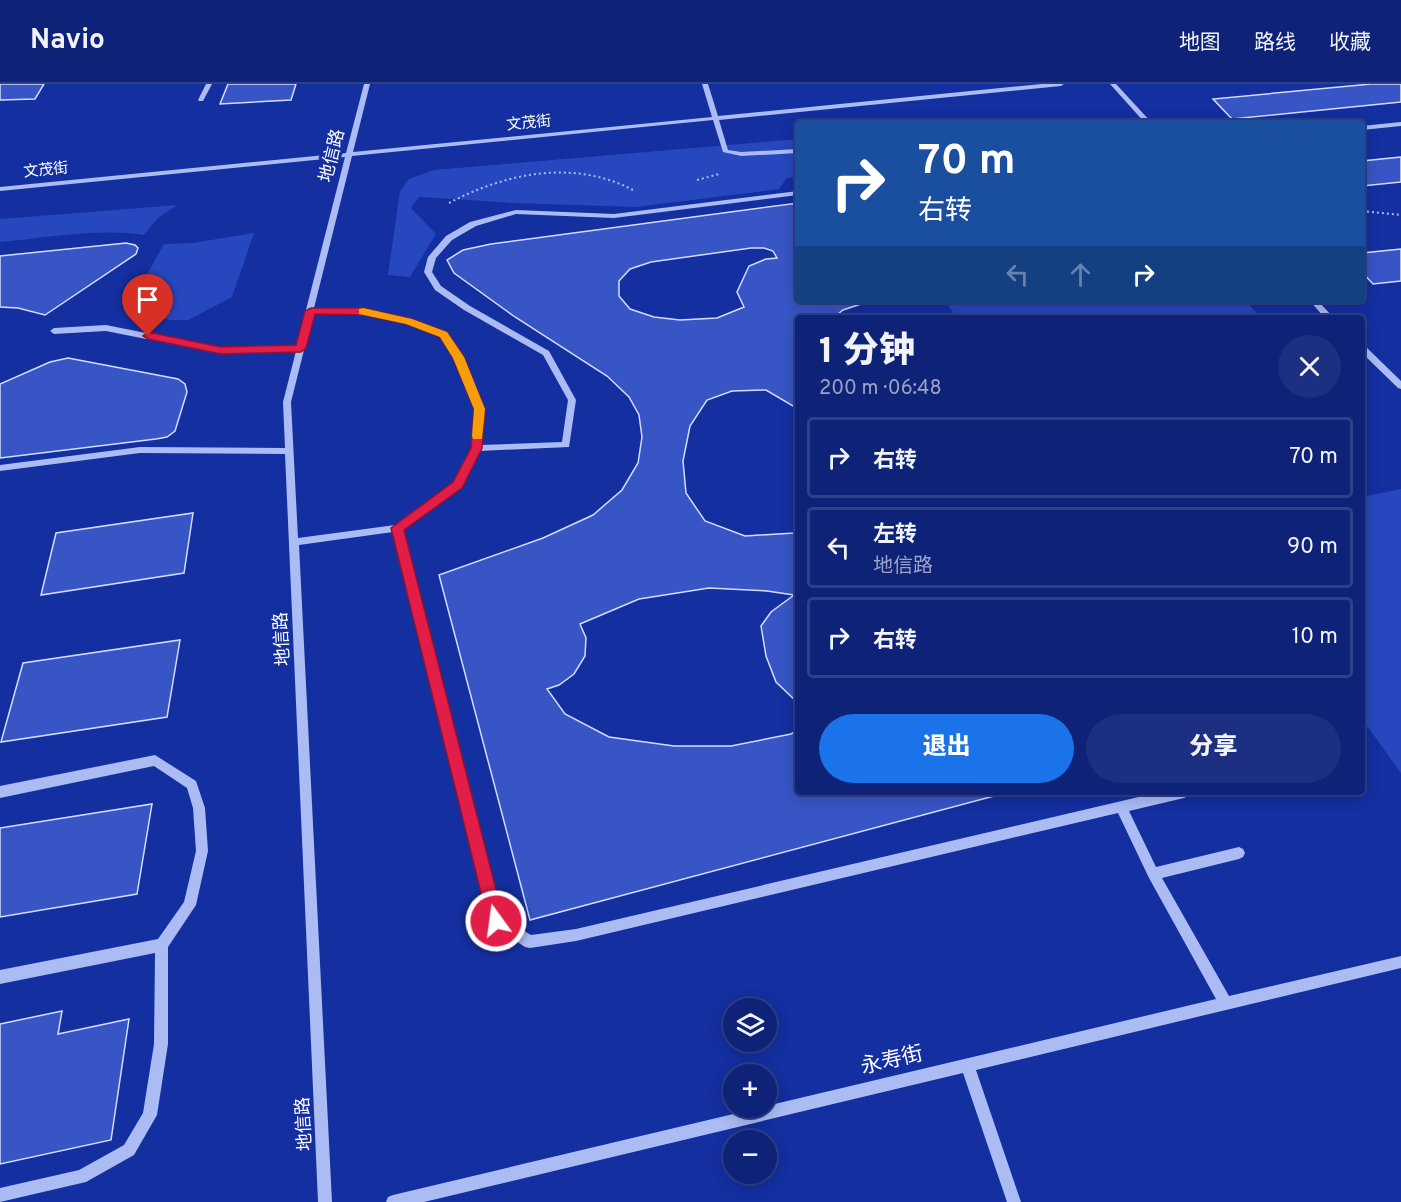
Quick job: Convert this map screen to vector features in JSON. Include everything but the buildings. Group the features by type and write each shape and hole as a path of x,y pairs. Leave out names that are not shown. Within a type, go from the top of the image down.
{"street":[{"path":"201,100 208,84"},
{"name":"地信路","path":"325,1202 287,402 351,155 367,84"},
{"path":"705,84 725,151 741,154 795,150"},
{"name":"文茂街","path":"0,189 1061,84"},
{"path":"1113,84 1146,120"},
{"path":"1365,128 1401,124"},
{"path":"476,448 566,445 572,400 546,354 467,308 438,288 428,272 432,257 448,238 473,224 516,212 614,216 795,193"},
{"path":"1316,303 1327,315"},
{"path":"295,542 397,528 457,485 476,448 480,409 458,357 444,334 408,321 364,312 311,311"},
{"path":"54,331 106,328 221,351 301,348"},
{"path":"1365,351 1401,386"},
{"path":"0,468 140,450 290,451"},
{"path":"397,528 496,921 530,942 576,935 1171,795"},
{"path":"0,792 155,760 192,785 199,808 201,851 190,905 162,945 161,1044 150,1115 129,1150 81,1177 0,1195"},
{"path":"1121,807 1153,874 1226,1004"},
{"path":"1153,874 1239,853"},
{"path":"0,977 162,945"},
{"name":"永寿街","path":"393,1202 1401,962"},
{"path":"967,1065 1014,1202"}],"path":[{"path":"449,203 487,184 542,172 572,172 612,180 635,192"},
{"path":"1365,211 1401,215"}],"shaded area":[{"path":"795,139 795,177 787,178 779,189 636,207 419,197 411,208 436,234 410,277 388,275 400,191 409,179 434,170"},
{"path":"178,205 159,217 144,235 90,233 0,242 0,219"},
{"path":"254,233 232,297 188,320 170,320 126,312 164,244 193,243"},
{"path":"947,303 1248,303 1258,315 954,315"},
{"path":"1401,489 1401,773 1365,723 1365,496"}],"slow traffic":[{"path":"363,312 408,321 444,334 458,357 480,409 477,436"}],"route":[{"path":"148,336 221,351 301,348 311,311 364,312 408,321 444,334 458,357 480,409 476,448 457,485 397,528 496,921"}]}
